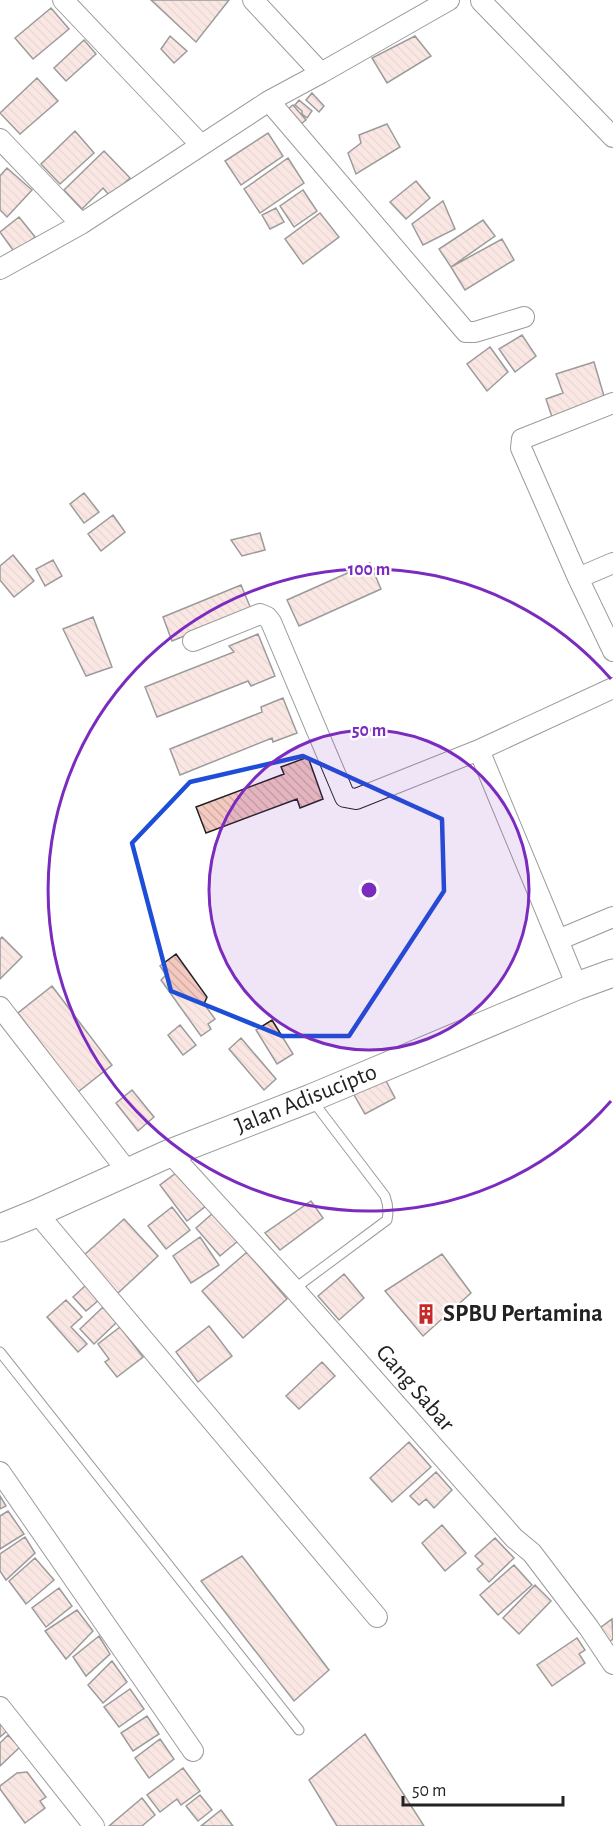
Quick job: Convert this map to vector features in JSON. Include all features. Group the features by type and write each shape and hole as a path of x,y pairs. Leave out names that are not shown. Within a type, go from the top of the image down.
{"main road":[{"name":"Jalan Adisucipto","path":"0,1228 170,1153 613,973"}],"street":[{"path":"63,0 201,145"},
{"path":"253,0 321,73"},
{"path":"0,269 81,224 269,100 449,0"},
{"path":"481,0 613,137"},
{"path":"269,100 466,332 475,332 524,317"},
{"path":"0,139 81,224"},
{"path":"613,403 522,439 520,444 578,578 613,651"},
{"path":"578,578 613,563"},
{"path":"193,641 260,614 267,617 345,797 351,800 479,750 613,688"},
{"path":"479,750 577,986"},
{"path":"558,940 613,916"},
{"path":"0,1007 128,1172"},
{"name":"Gang Sabar","path":"170,1153 294,1289 514,1538 532,1553 589,1628 613,1664"},
{"path":"37,1213 376,1617"},
{"path":"0,1472 193,1751"},
{"path":"0,1707 94,1826"}],"lane":[{"path":"294,1289 387,1220 388,1214 388,1203 385,1196 310,1098"},
{"path":"0,1352 299,1730"}],"highlighted area":[{"path":"303,756 442,819 444,891 349,1036 282,1036 171,991 132,843 190,782"}],"building":[{"path":"151,0 229,0 196,42"},
{"path":"51,8 69,29 33,59 15,38"},
{"path":"170,36 187,51 174,63 161,49"},
{"path":"415,36 431,56 387,83 372,58"},
{"path":"84,40 96,54 66,81 54,68"},
{"path":"37,78 58,101 20,134 0,113"},
{"path":"312,93 324,106 319,112 306,100"},
{"path":"299,100 312,111 307,118 295,105"},
{"path":"293,105 306,120 296,128 288,109"},
{"path":"387,124 400,147 356,174 348,153 361,143 359,135"},
{"path":"75,131 94,153 60,184 41,164"},
{"path":"268,133 283,156 241,185 225,161"},
{"path":"104,151 130,178 110,196 103,188 82,209 64,190"},
{"path":"288,158 304,183 260,213 244,189"},
{"path":"7,168 32,190 7,217 0,210 0,176"},
{"path":"416,181 430,198 406,219 390,202"},
{"path":"303,190 317,211 294,227 280,206"},
{"path":"443,201 455,229 423,245 412,224"},
{"path":"276,208 284,222 270,229 262,215"},
{"path":"320,213 339,237 303,264 285,239"},
{"path":"19,217 35,237 15,253 0,232"},
{"path":"483,220 495,236 451,267 439,249"},
{"path":"502,239 514,260 465,290 451,267"},
{"path":"522,335 536,356 515,372 499,349"},
{"path":"490,347 508,372 487,391 467,364"},
{"path":"594,362 604,396 552,417 546,399 563,393 556,374"},
{"path":"84,493 99,512 84,523 70,504"},
{"path":"113,515 125,532 101,551 88,534"},
{"path":"260,533 265,550 242,556 231,540"},
{"path":"13,555 34,581 14,597 0,580 0,566"},
{"path":"53,560 62,576 45,586 36,569"},
{"path":"370,563 381,589 299,626 287,600"},
{"path":"241,585 251,609 172,641 163,617"},
{"path":"93,617 112,667 86,676 63,629"},
{"path":"258,634 275,676 251,686 248,681 157,717 145,687 234,652 229,646"},
{"path":"283,698 297,733 273,742 272,738 180,775 170,749 262,712 261,707"},
{"path":"308,757 323,799 300,808 297,799 206,833 196,807 284,774 281,767"},
{"path":"2,937 22,957 0,979 0,939"},
{"path":"176,954 207,997 204,1004 215,1019 208,1024 211,1029 201,1036 161,980 166,975 160,966"},
{"path":"52,986 112,1065 78,1092 18,1013"},
{"path":"272,1020 293,1054 277,1064 256,1030"},
{"path":"180,1025 196,1045 183,1055 168,1035"},
{"path":"241,1038 276,1079 264,1090 229,1049"},
{"path":"384,1077 395,1098 365,1114 353,1093"},
{"path":"132,1090 154,1117 138,1131 116,1103"},
{"path":"180,1170 207,1205 187,1221 160,1185"},
{"path":"311,1201 323,1218 280,1250 265,1233"},
{"path":"172,1207 190,1230 166,1249 148,1226"},
{"path":"213,1213 238,1241 220,1256 196,1228"},
{"path":"124,1219 158,1256 117,1294 83,1256"},
{"path":"200,1237 219,1265 191,1283 173,1256"},
{"path":"247,1252 287,1299 243,1338 202,1291"},
{"name":"SPBU Pertamina","path":"442,1254 471,1293 423,1336 385,1291"},
{"path":"344,1274 364,1298 339,1320 318,1296"},
{"path":"86,1285 99,1300 86,1311 73,1297"},
{"path":"66,1300 82,1317 71,1327 87,1344 78,1352 47,1317"},
{"path":"103,1307 117,1322 94,1344 80,1329"},
{"path":"209,1326 232,1356 198,1382 176,1352"},
{"path":"120,1327 143,1357 117,1377 105,1362 109,1359 98,1344"},
{"path":"322,1362 335,1376 299,1409 286,1396"},
{"path":"409,1442 431,1467 392,1502 370,1478"},
{"path":"436,1472 452,1490 434,1508 426,1499 419,1505 410,1496"},
{"path":"0,1496 6,1506 0,1509"},
{"path":"8,1511 24,1534 0,1549 0,1516"},
{"path":"442,1525 466,1553 445,1571 422,1543"},
{"path":"25,1537 35,1553 6,1580 0,1571 0,1554"},
{"path":"495,1538 514,1558 489,1582 477,1569 483,1564 475,1556"},
{"path":"242,1556 329,1670 294,1701 201,1581"},
{"path":"35,1558 54,1580 26,1604 9,1581"},
{"path":"514,1565 532,1585 498,1615 480,1595"},
{"path":"535,1585 551,1601 519,1634 503,1618"},
{"path":"59,1588 72,1606 46,1627 32,1608"},
{"path":"77,1610 93,1631 66,1659 45,1631"},
{"path":"612,1619 613,1639 606,1644 596,1631"},
{"path":"99,1636 110,1654 86,1676 73,1657"},
{"path":"577,1638 585,1650 579,1654 585,1663 552,1686 537,1665"},
{"path":"112,1661 127,1682 103,1703 88,1685"},
{"path":"130,1689 144,1709 119,1727 104,1707"},
{"path":"147,1716 159,1734 133,1751 121,1733"},
{"path":"0,1723 7,1731 0,1737"},
{"path":"365,1734 424,1826 337,1826 309,1780"},
{"path":"8,1735 20,1747 0,1766 0,1743"},
{"path":"160,1739 174,1759 149,1778 135,1758"},
{"path":"183,1768 200,1791 181,1805 177,1799 160,1812 147,1795"},
{"path":"27,1772 46,1797 40,1801 45,1808 25,1823 0,1786 17,1773"},
{"path":"200,1795 212,1810 198,1821 186,1806"},
{"path":"142,1798 155,1815 142,1826 109,1826"},
{"path":"221,1810 233,1826 201,1826"}],"place":[{"name":"SPBU Pertamina","path":"426,1314"}]}
